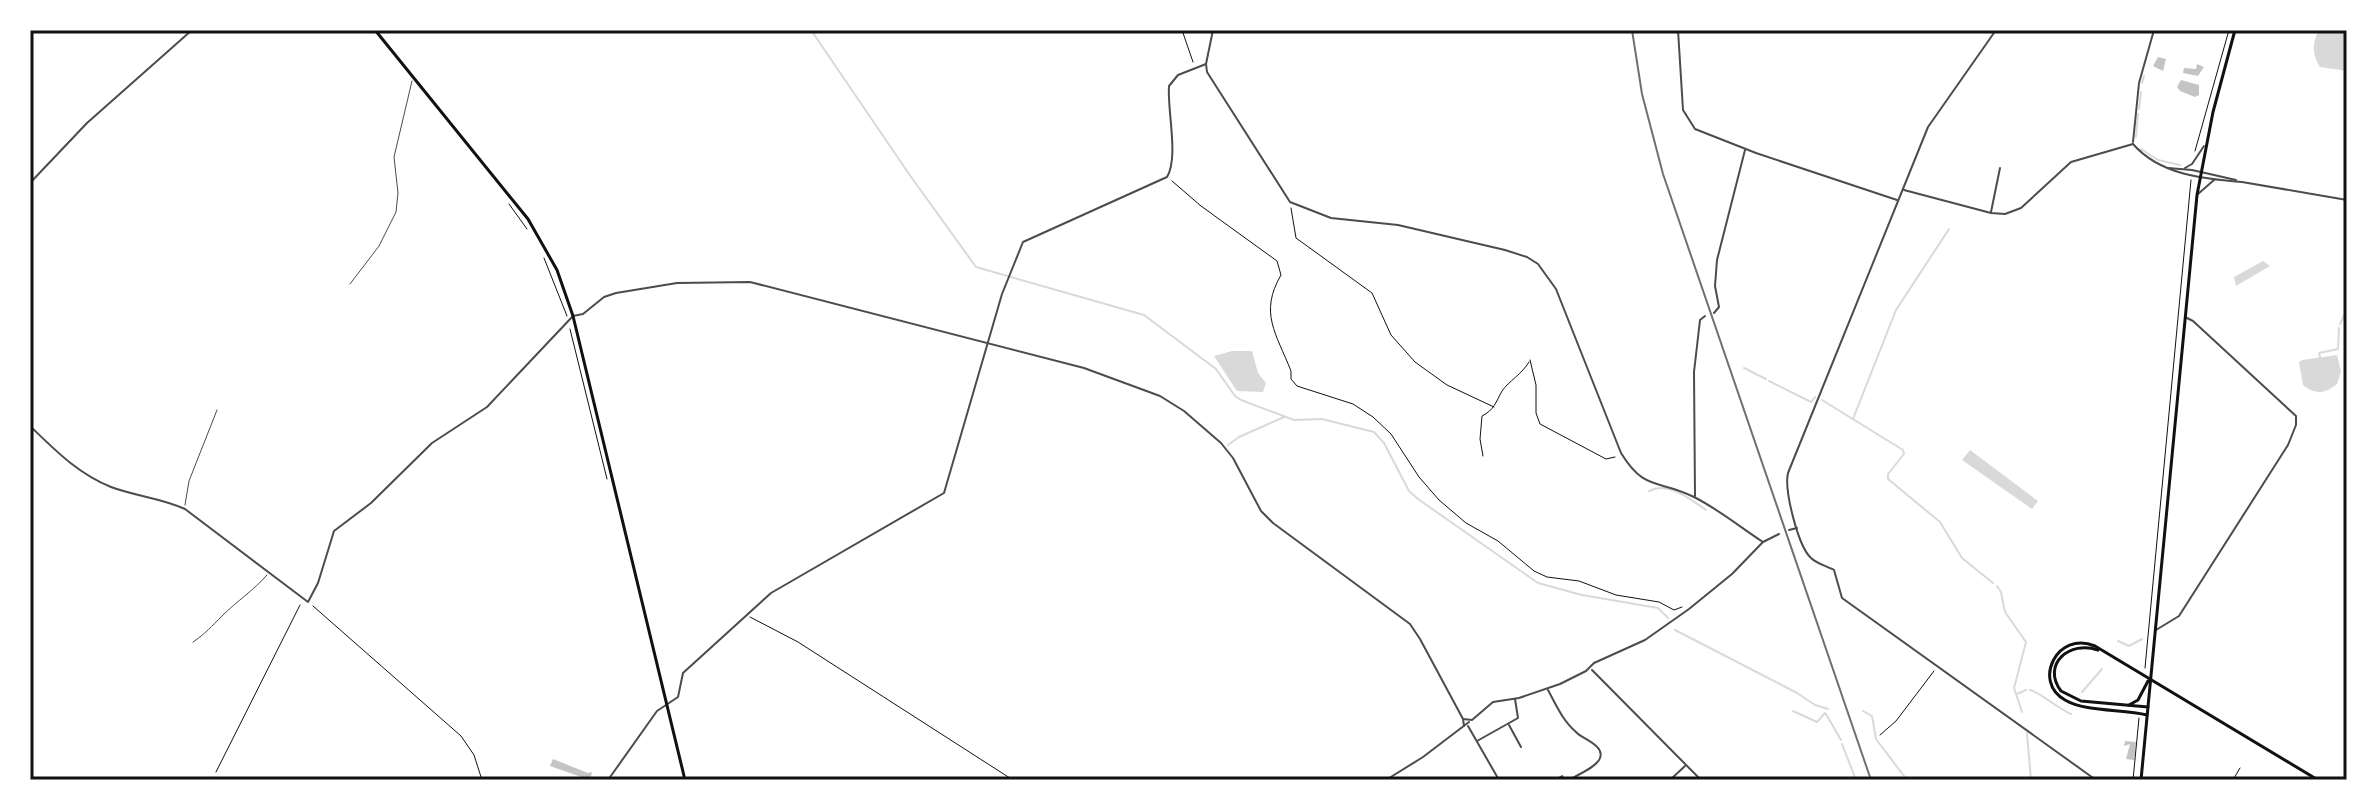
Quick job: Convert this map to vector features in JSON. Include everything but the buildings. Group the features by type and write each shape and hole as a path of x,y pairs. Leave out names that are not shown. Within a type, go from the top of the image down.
{"main road":[{"path":"375,30 528,219 557,270 573,316 685,780"},
{"path":"2141,780 2197,195 2205,145 2235,30"},
{"path":"2100,651 2081,642 2060,650 2051,666 2050,679 2054,690 2074,704 2147,715"},
{"path":"2148,707 2081,701 2067,696 2058,687 2055,669 2065,651 2086,646 2100,651 2318,780"},
{"path":"2128,705 2138,700 2151,673"}],"street":[{"path":"30,183 87,123 192,30"},
{"path":"1213,30 1206,64 1215,87 1290,202 1331,218 1398,225 1516,253 1538,264 1556,289 1621,453 1633,473 1644,481 1695,497 1763,542"},
{"path":"1678,30 1683,110 1689,123 1702,133 1745,149 1899,200"},
{"path":"1996,30 1928,127 1808,423 1786,486 1810,558 1837,574 1842,598 2096,780"},
{"path":"2133,144 2138,88 2154,30"},
{"path":"608,780 657,711 678,697 683,673 771,593 944,493 1006,281 1026,240 1167,177 1172,154 1169,86 1178,75 1206,64"},
{"path":"1903,189 2005,214 2021,208 2071,162 2133,144"},
{"path":"2133,144 2147,157 2167,168 2200,178 2242,182"},
{"path":"2184,169 2192,164 2205,145"},
{"path":"1714,313 1719,307 1715,286 1717,260 1745,149"},
{"path":"1991,213 2000,168"},
{"path":"2167,168 2347,200"},
{"path":"2197,195 2215,180"},
{"path":"30,426 79,472 113,488 168,501 185,509 308,602 318,583 334,531 371,503 432,443 487,407 573,316 583,314 604,297 640,289 677,283 750,282 1084,368 1160,396 1184,411 1221,443 1233,458 1261,511 1273,523 1410,624 1499,780"},
{"path":"1695,497 1695,361 1700,320 1705,316"},
{"path":"2155,630 2179,616 2288,445 2296,425 2296,416 2290,409 2193,321 2184,317"},
{"path":"1789,530 1798,528"},
{"path":"1386,780 1466,726 1493,702 1547,689 1645,640 1732,574 1763,542 1779,534"},
{"path":"1590,669 1701,780"},
{"path":"1547,689 1561,715 1577,734 1595,744 1600,751 1597,763 1567,780 1562,776 1556,780"},
{"path":"1477,741 1519,716 1515,698"},
{"path":"1463,719 1469,721"},
{"path":"1508,724 1521,747"},
{"path":"1670,780 1686,765"}],"lane":[{"path":"350,284 379,246 396,212 398,193 394,157 413,79"},
{"path":"185,509 192,472 217,410"},
{"path":"193,642 211,630 269,573"}],"path":[{"path":"1182,30 1195,66"},
{"path":"2194,154 2229,30"},
{"path":"2144,669 2191,176"},
{"path":"1167,177 1201,206 1277,261 1281,275 1270,299 1271,319 1291,371 1291,379 1297,386 1353,404 1373,417 1391,434 1419,477 1439,500 1466,523 1498,541 1541,575 1579,581 1616,595 1659,602 1674,610 1683,606 1689,609"},
{"path":"504,197 528,230"},
{"path":"1290,202 1296,238 1372,293 1391,335 1415,362 1447,385 1494,407"},
{"path":"544,257 568,321 606,477"},
{"path":"1483,456 1480,439 1482,416 1494,407 1503,390 1521,374 1530,360 1540,424 1606,459 1621,453"},
{"path":"215,778 303,599"},
{"path":"308,602 461,736 474,755 482,780"},
{"path":"747,615 798,642 1013,780"},
{"path":"1880,735 1896,721 1938,666"},
{"path":"2133,780 2140,713"},
{"path":"2233,780 2240,768"}],"shaded area":[{"path":"2319,30 2344,30 2347,35 2347,71 2320,67 2314,48"},
{"path":"2263,261 2270,266 2236,286 2234,277"},
{"path":"1232,351 1252,351 1258,373 1266,383 1263,392 1237,391 1214,356"},
{"path":"2337,355 2341,371 2337,384 2320,392 2303,385 2299,362"},
{"path":"1970,450 2038,501 2032,509 1962,460"}],"waterway":[{"path":"811,30 976,267 1144,315 1216,369 1241,400 1294,420 1322,419 1374,432 1384,443 1409,491 1538,583 1582,595 1658,608 1668,618"},
{"path":"2142,83 2144,76"},
{"path":"2139,109 2141,92"},
{"path":"2136,137 2138,114"},
{"path":"2141,149 2158,160 2180,165"},
{"path":"1853,419 1896,310 1949,229"},
{"path":"2340,324 2347,309"},
{"path":"2320,357 2319,353 2338,349 2339,328"},
{"path":"1744,368 1766,379"},
{"path":"1769,381 1811,402 1815,397"},
{"path":"1822,400 1903,450 1904,454 1888,474 1888,479 1940,522 1962,558 1993,583"},
{"path":"1228,445 1284,417"},
{"path":"1649,491 1656,488 1671,490 1706,510"},
{"path":"1997,586 2005,612 2026,642 2014,688 2022,712"},
{"path":"1675,630 1815,705 1828,709"},
{"path":"2118,641 2129,646 2142,639"},
{"path":"2082,692 2102,669"},
{"path":"2017,694 2026,690"},
{"path":"2030,690 2071,714"},
{"path":"1793,711 1817,722 1825,713"},
{"path":"1863,711 1872,716 1876,739 1907,780"},
{"path":"1826,714 1841,740"},
{"path":"2027,733 2031,780"},
{"path":"1842,744 1856,780"}],"railway":[{"path":"1632,30 1642,94 1663,174 1871,780"}]}
